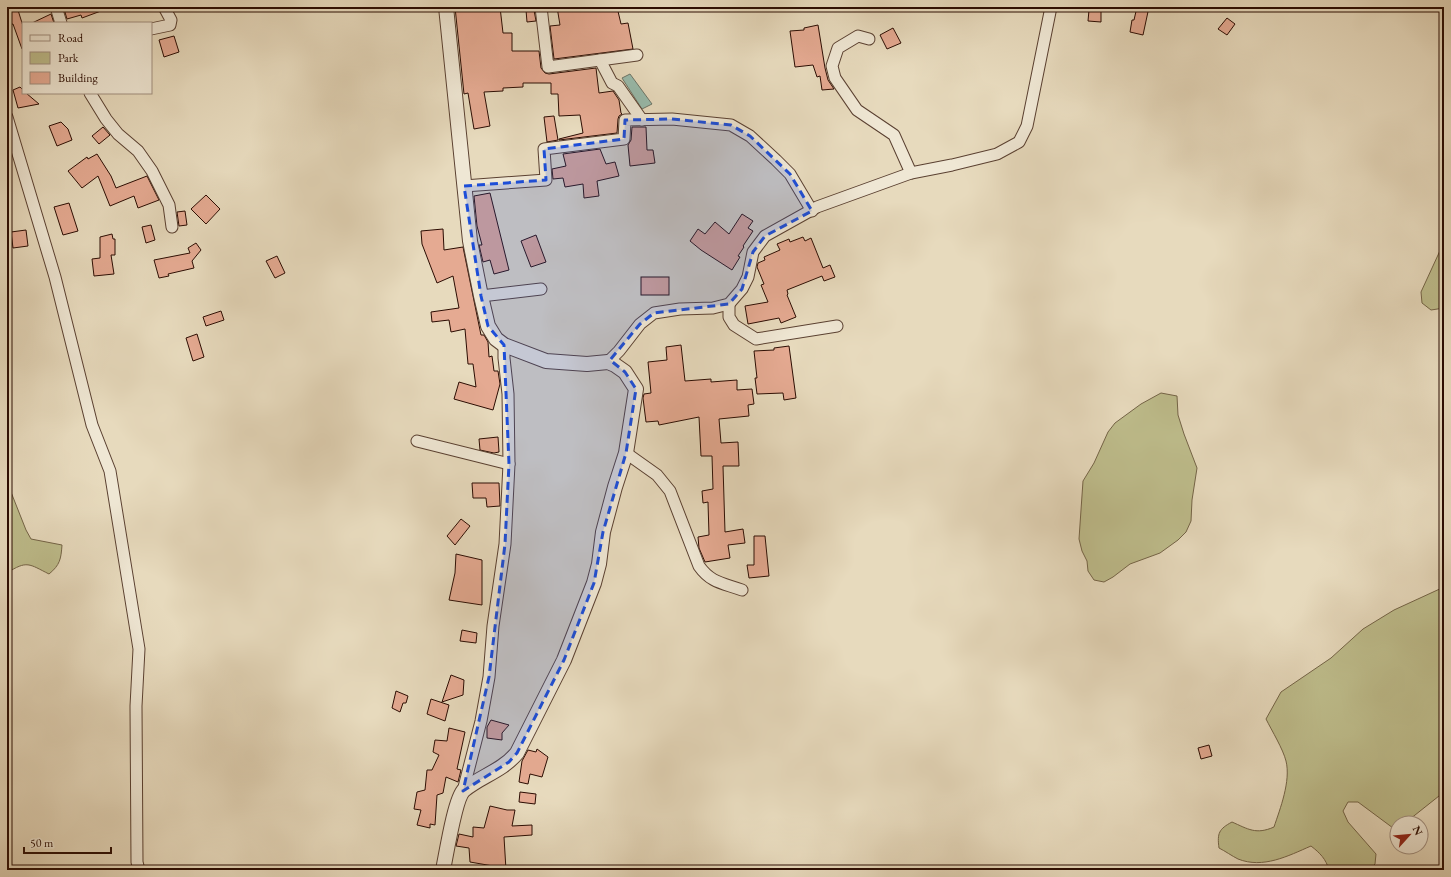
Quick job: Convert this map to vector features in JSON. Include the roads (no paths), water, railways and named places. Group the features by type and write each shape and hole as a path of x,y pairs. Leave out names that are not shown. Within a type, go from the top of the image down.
{"street":[{"path":"56,7 61,22"},
{"path":"152,28 170,25 171,20 164,7"},
{"path":"446,7 470,241 488,326 496,339 504,345 546,361 587,364 608,362 615,365 625,372 636,390 626,453 614,487 603,532 599,564 594,583 564,660 517,753 509,762 463,791"},
{"path":"541,7 548,66 637,55"},
{"path":"608,362 619,351 640,324 654,312 713,308 729,304 742,289 748,277 753,252 765,236 817,207 912,172 952,165 997,154 1019,142 1027,126 1050,7"},
{"path":"869,39 858,36 838,48 832,66 833,74 857,110 894,134 912,172"},
{"path":"600,60 612,83 618,86 642,120"},
{"path":"91,94 106,119 118,134 138,151 152,172 169,205 172,227"},
{"path":"7,117 55,277 92,425 110,471 138,649 136,706 137,862 139,870"},
{"path":"464,186 546,180 544,149 624,139 625,120 672,119 731,125 750,136 767,150 790,174 812,211"},
{"path":"481,296 541,289"},
{"path":"729,304 729,317 734,325 756,339 837,326"},
{"path":"443,870 452,824 463,791 481,721 489,677 493,626 505,544 509,464 508,394 504,345"},
{"path":"416,441 509,464"},
{"path":"626,453 657,475 670,491 699,566 703,572 711,579 742,590"}]}
